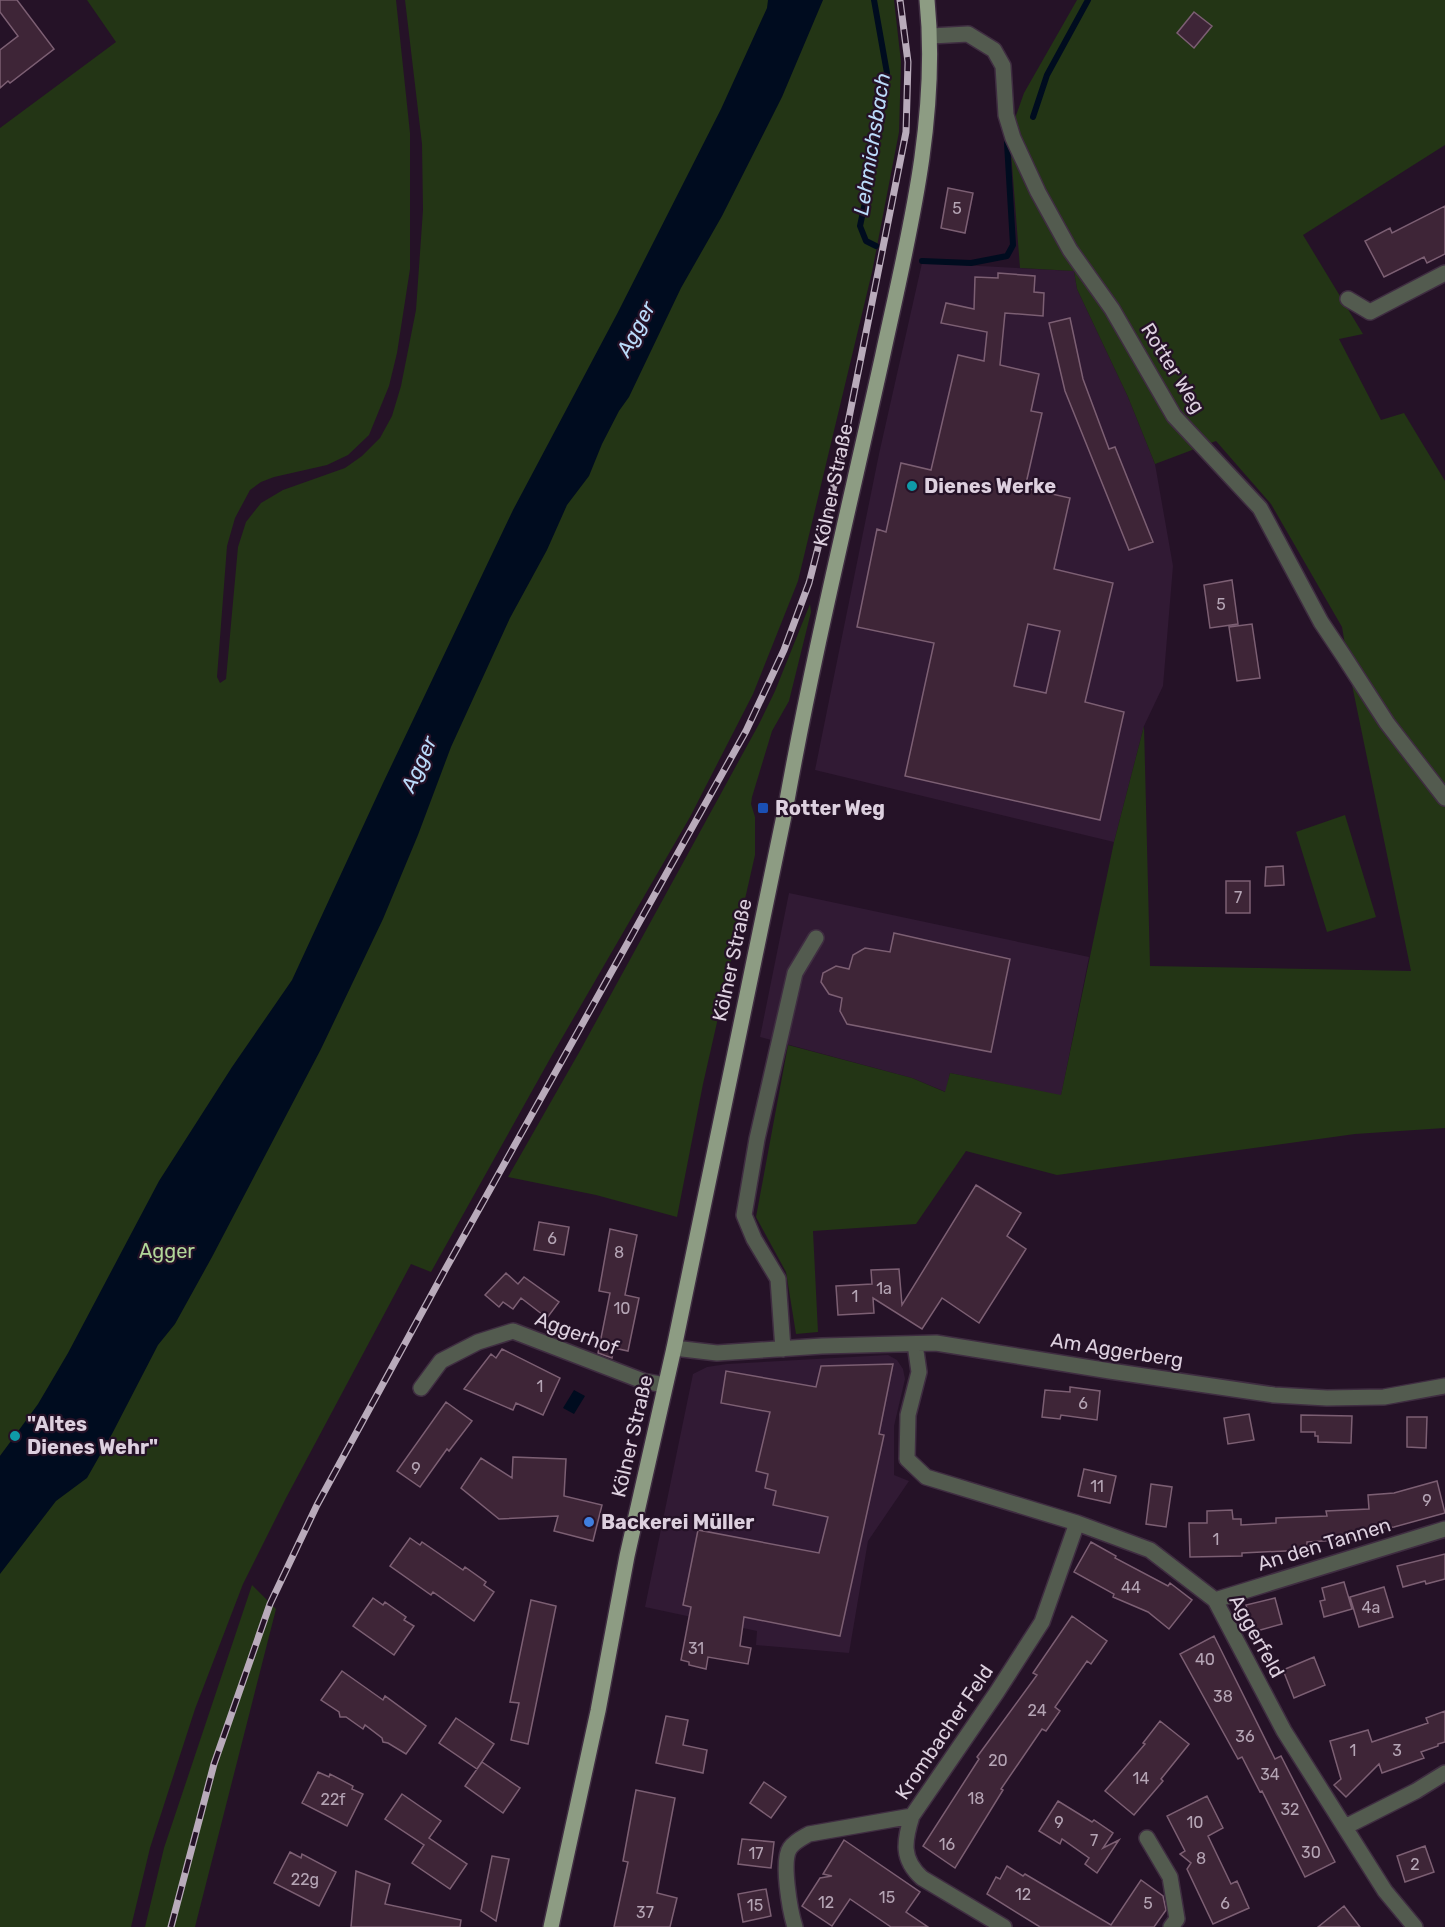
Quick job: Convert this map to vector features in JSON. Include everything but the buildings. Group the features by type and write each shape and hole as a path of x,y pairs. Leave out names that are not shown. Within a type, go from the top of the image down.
{"main road":[{"name":"Kölner Straße","path":"551,1927 598,1711 627,1556 674,1348 786,806 801,720 906,249 926,135 931,36 927,0"}],"street":[{"name":"Rotter Weg","path":"931,36 968,34 994,50 1003,66 1006,115 1013,138 1038,192 1070,250 1112,309 1174,416 1260,508 1332,639 1387,723 1445,798"},
{"path":"1348,299 1370,312 1445,273"},
{"path":"783,1349 778,1279 754,1239 744,1215 757,1139 795,973 816,938"},
{"name":"Aggerhof","path":"421,1388 441,1361 478,1342 513,1331 644,1381 665,1385"},
{"name":"Am Aggerberg","path":"674,1348 717,1353 822,1346 936,1343 1274,1395 1327,1398 1384,1397 1445,1386"},
{"name":"Aggerfeld","path":"915,1344 919,1372 908,1415 907,1459 926,1477 1077,1522 1150,1550 1215,1600 1284,1731 1385,1891 1415,1927"},
{"name":"Krombacher Feld","path":"1005,1927 922,1878 913,1870 908,1859 905,1838 912,1816 1042,1622 1077,1522"},
{"name":"An den Tannen","path":"1215,1600 1445,1529"},
{"path":"1345,1827 1416,1791 1445,1773"},
{"path":"795,1927 786,1879 788,1850 798,1840 809,1834 912,1816"},
{"path":"1147,1838 1170,1877 1177,1918 1171,1927"}],"shaded area":[{"path":"922,263 1074,271 1077,289 1128,397 1155,464 1173,566 1163,686 1144,726 1114,842 815,770 879,454"},
{"path":"789,893 1089,957 1061,1096 950,1073 946,1092 912,1078 760,1037"},
{"path":"888,1355 897,1360 903,1369 905,1379 894,1426 894,1475 909,1481 868,1541 849,1653 756,1645 757,1631 645,1607 693,1374 707,1367 727,1364"}],"green space":[{"path":"87,0 396,0 410,133 410,269 397,353 389,386 369,435 348,455 327,465 274,477 250,490 235,518 227,546 217,677 220,683 226,679 238,547 246,522 261,503 283,490 345,468 362,456 380,438 392,416 401,386 416,310 423,210 422,144 405,0 894,0 901,62 899,132 872,272 798,581 753,694 690,817 551,1057 431,1272 411,1264 286,1498 243,1584 195,1709 150,1848 131,1927 0,1927 0,1459 14,1438 0,1456 0,128 116,42"},
{"path":"1077,0 1445,0 1445,145 1303,235 1363,334 1339,339 1381,420 1404,413 1445,481 1445,1128 1355,1134 1057,1175 966,1151 916,1224 813,1231 818,1332 796,1334 786,1272 756,1217 788,1045 912,1078 945,1092 950,1073 1061,1095 1114,842 1144,726 1150,966 1411,971 1342,627 1271,504 1216,441 1155,464 1128,397 1077,289 1074,271 1020,268 1011,152 1014,121 1024,93"},
{"path":"810,604 811,612 789,701 772,731 752,797 751,804 755,817 755,855 703,1084 677,1217 596,1195 508,1177 581,1049 759,724 775,691"},
{"path":"1345,815 1376,917 1327,932 1296,832"},
{"path":"252,1585 276,1609 195,1927 145,1927 164,1848"}],"water":[{"name":"Agger","path":"768,0 823,0 782,97 722,216 681,288 629,397 602,444 589,476 567,505 547,550 510,618 451,747 383,919 321,1049 212,1257 175,1324 158,1345 87,1478 56,1501 0,1574 0,1456 38,1404 68,1353 159,1181 232,1067 292,980 513,510 617,314 721,109 767,8"},
{"path":"574,1390 585,1396 574,1414 563,1408"}],"waterway":[{"name":"Lehmichsbach","path":"874,0 887,73 873,165 860,226 866,241 876,246"},
{"name":"Lehmichsbach","path":"1033,117 1047,75 1088,0"},
{"name":"Lehmichsbach","path":"922,261 971,263 1007,256 1013,245 1007,143"}],"railway":[{"path":"171,1927 214,1764 270,1604 317,1505 445,1270 746,731 784,650 809,583 841,458 906,132 908,62 900,0"}],"place":[{"name":"Dienes Werke","path":"912,486"},
{"name":"Rotter Weg","path":"763,808"},
{"name":"\"Altes Dienes Wehr\"","path":"15,1436"},
{"name":"Backerei Müller","path":"589,1522"}]}
